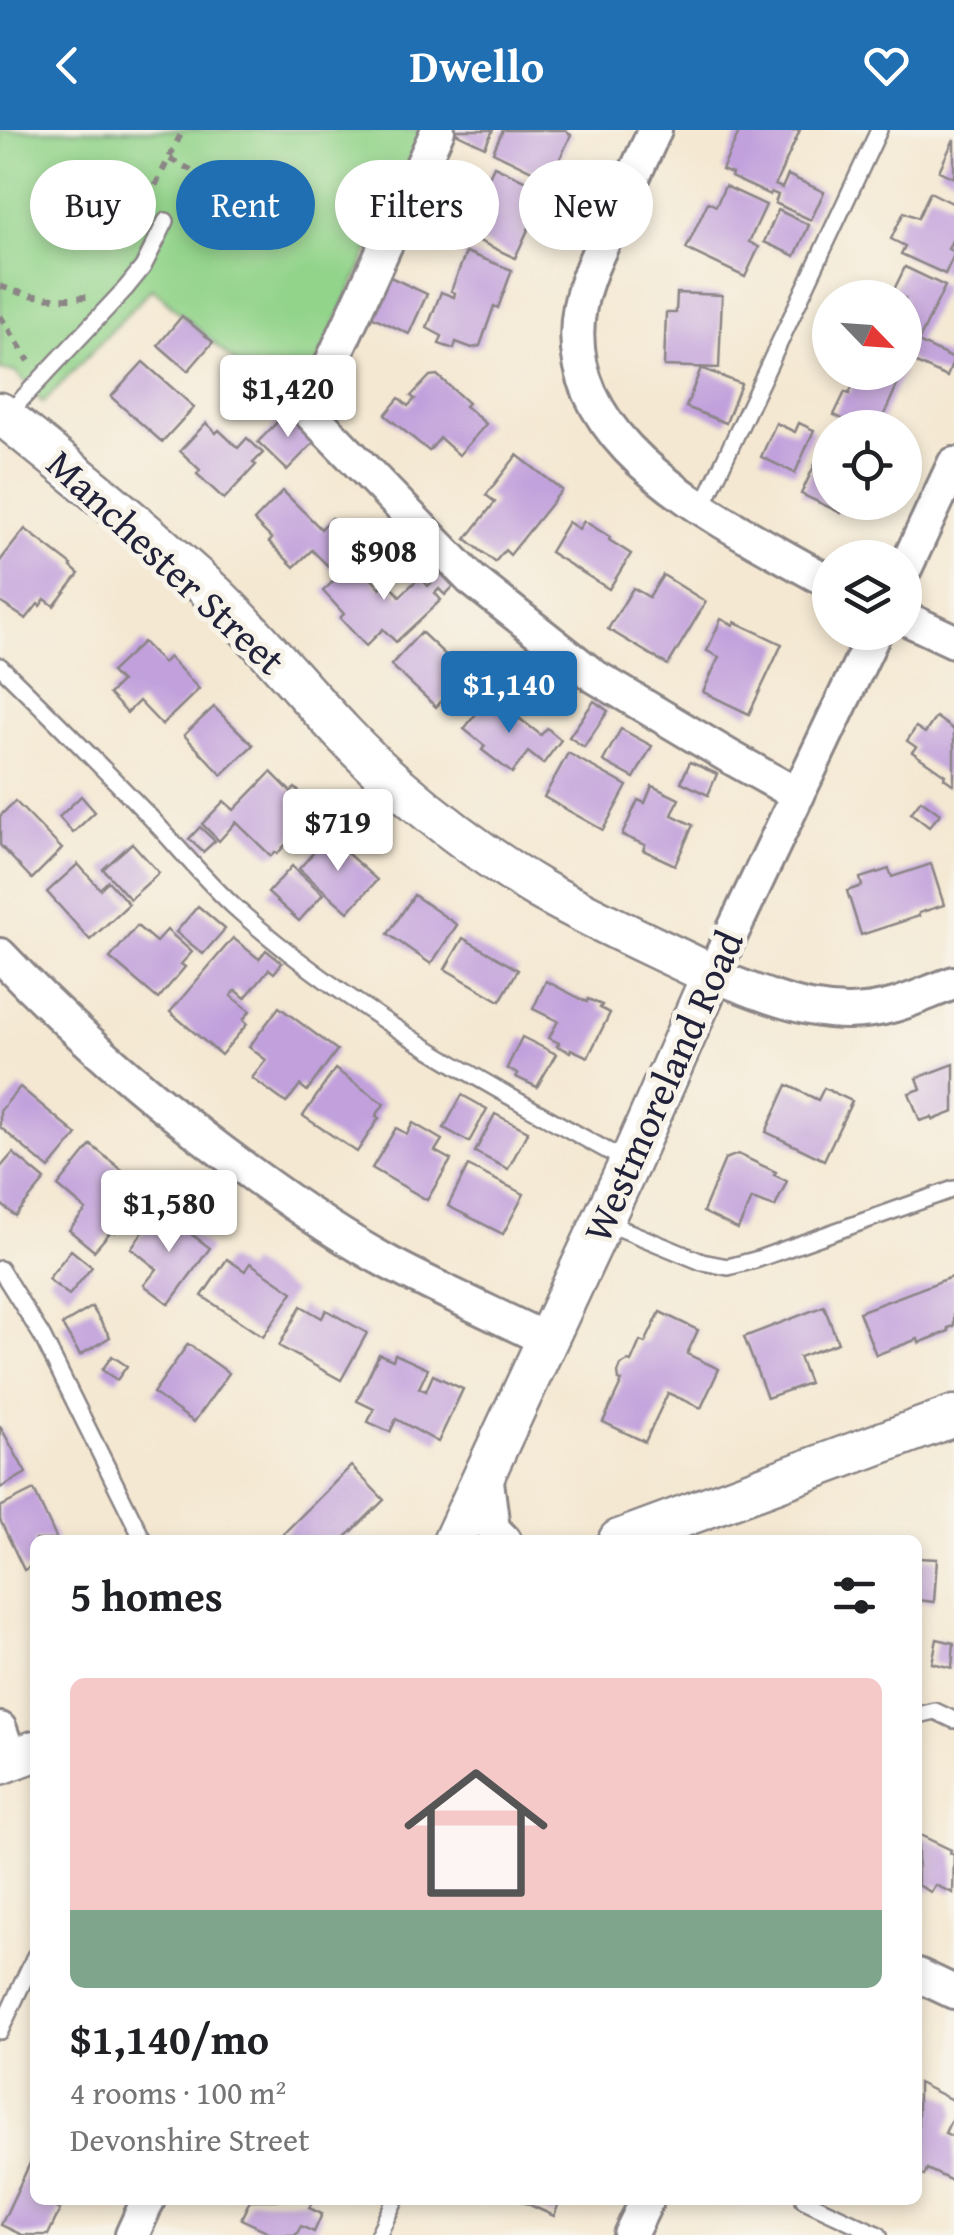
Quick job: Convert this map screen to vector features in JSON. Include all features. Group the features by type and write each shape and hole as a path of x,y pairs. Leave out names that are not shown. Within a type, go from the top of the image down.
{"street":[{"path":"438,130 309,412 472,579 594,676 798,795"},
{"path":"655,130 588,273 579,310 585,386 604,422 650,471 701,510 812,572"},
{"name":"Manchester Street","path":"3,415 216,596 352,746 457,832 539,888 712,975 794,1006 858,1012 892,1006 954,982"},
{"path":"919,540 954,464"},
{"path":"922,626 954,641"},
{"name":"Westmoreland Road","path":"456,1535 630,1162 712,975 867,650"},
{"path":"0,955 48,1005 133,1080 301,1210 387,1262 547,1340"},
{"path":"633,1535 954,1416"},
{"path":"486,1473 493,1530 498,1535"},
{"path":"922,1977 954,1992"},
{"path":"132,2235 146,2205"},
{"path":"630,2235 645,2205"}],"lane":[{"path":"701,510 879,130"},
{"path":"3,415 126,288 166,221"},
{"path":"0,666 236,910 305,965 438,1054 630,1162"},
{"path":"603,1221 689,1257 728,1267 954,1188"},
{"path":"0,1269 42,1336 141,1535"},
{"path":"922,1714 935,1711 954,1720"},
{"path":"0,2031 30,1967"},
{"path":"378,2235 393,2205"},
{"path":"815,2205 879,2235"}],"path":[{"path":"156,182 182,130"},
{"path":"170,160 176,163"},
{"path":"0,286 27,296 95,296 82,309"},
{"path":"0,316 41,380"},
{"path":"28,360 42,347"}],"green space":[{"path":"0,130 424,130 410,160 335,160 335,250 369,250 294,415 152,288 43,403 16,372 0,370"}],"building":[{"path":"493,130 485,147 456,133"},
{"path":"503,130 565,130 571,135 559,160 519,160 519,165 493,152"},
{"path":"740,130 800,130 775,185 782,188 788,175 824,192 811,220 775,203 778,195 770,195 722,170"},
{"path":"954,139 954,178 939,171"},
{"path":"499,168 519,178 519,249 515,258 498,250"},
{"path":"725,186 766,205 749,242 759,247 745,277 686,249 708,202 716,206"},
{"path":"930,192 954,204 954,236 948,249 954,255 945,274 901,254 905,246 891,239 904,212 918,218"},
{"path":"778,210 809,225 795,256 764,242"},
{"path":"466,252 512,270 480,346 472,348 456,342 454,349 439,344 442,336 427,328 441,292 454,297 451,291"},
{"path":"905,267 945,286 922,334 922,280 899,280"},
{"path":"390,277 427,294 409,334 371,316"},
{"path":"677,293 722,295 719,368 664,366 666,313 676,313"},
{"path":"182,316 213,342 188,371 158,345"},
{"path":"922,344 954,359 947,377 922,366"},
{"path":"143,362 194,407 162,442 111,397"},
{"path":"701,368 741,384 726,423 686,407"},
{"path":"437,375 486,424 459,455 440,438 429,451 385,415 399,398 408,406 415,399 411,396 430,376"},
{"path":"851,390 895,390 886,410 836,410 845,392 849,394"},
{"path":"288,411 317,439 287,470 258,442"},
{"path":"206,423 238,448 247,438 263,453 224,499 197,474 200,470 180,451"},
{"path":"776,423 795,432 799,423 812,429 795,473 761,457"},
{"path":"517,455 562,490 510,555 505,550 495,562 466,539 495,502 486,495"},
{"path":"812,470 812,499 801,494"},
{"path":"283,491 321,529 332,518 356,542 330,568 312,550 294,567 254,521"},
{"path":"584,521 631,554 609,589 550,552 568,522 579,529"},
{"path":"25,529 79,574 54,606 45,599 26,619 0,602 0,561"},
{"path":"355,561 380,588 387,581 400,596 420,577 428,586 443,566 458,582 445,595 439,589 435,593 441,600 396,642 383,629 366,646 340,618 344,614 323,591"},
{"path":"663,575 706,602 668,665 608,629 633,588 649,597"},
{"path":"721,619 782,644 749,714 703,692 719,657 707,651"},
{"path":"421,632 466,674 436,707 391,665"},
{"path":"143,642 163,663 169,657 199,689 162,725 139,701 127,713 109,694 121,682 111,672"},
{"path":"490,696 541,735 547,728 561,740 543,764 528,752 512,773 482,750 485,746 464,729"},
{"path":"594,701 608,711 584,747 569,737"},
{"path":"214,707 253,745 222,775 184,735"},
{"path":"936,717 954,730 954,785 912,752 916,747 907,741 916,727 925,733"},
{"path":"621,729 652,746 634,778 603,761"},
{"path":"568,753 627,786 603,830 544,797"},
{"path":"690,762 717,774 708,795 681,782"},
{"path":"271,772 291,792 295,788 318,809 277,854 271,856 236,822 219,841 202,824 224,801 234,810"},
{"path":"652,786 679,799 672,815 693,825 675,865 622,835 638,800 645,803"},
{"path":"81,796 95,812 73,833 59,817"},
{"path":"921,800 940,814 929,827 911,813"},
{"path":"15,801 62,849 32,879 0,845 0,816"},
{"path":"200,827 215,841 203,852 189,839"},
{"path":"328,836 377,880 348,912 299,869"},
{"path":"132,843 159,873 130,899 103,869"},
{"path":"78,864 100,889 108,881 129,904 90,940 47,892"},
{"path":"931,864 944,905 861,935 847,891 862,886 860,878 889,869 892,877"},
{"path":"292,866 323,894 299,921 268,893"},
{"path":"414,895 457,925 431,964 388,934"},
{"path":"198,906 225,929 203,954 176,932"},
{"path":"137,926 156,942 167,930 192,952 181,964 185,967 158,999 110,958"},
{"path":"233,938 259,959 266,950 282,963 274,973 269,969 245,998 236,990 231,996 250,1011 243,1020 247,1024 221,1055 170,1012"},
{"path":"463,938 518,970 500,1001 445,969"},
{"path":"546,981 587,1002 588,999 602,1005 600,1008 610,1013 588,1057 557,1046 559,1043 549,1038 558,1021 533,1009"},
{"path":"279,1007 337,1050 307,1091 300,1085 286,1103 252,1078 266,1060 249,1047"},
{"path":"522,1037 556,1054 537,1087 507,1068"},
{"path":"954,1064 954,1112 920,1121 909,1093 921,1089 917,1078"},
{"path":"335,1069 384,1104 357,1152 303,1116"},
{"path":"787,1085 818,1100 824,1088 852,1101 824,1160 766,1132"},
{"path":"20,1087 77,1135 49,1169 0,1127 0,1111"},
{"path":"462,1095 487,1109 469,1142 444,1128"},
{"path":"495,1114 528,1131 508,1169 475,1152"},
{"path":"413,1123 442,1140 435,1151 451,1160 427,1200 372,1168 396,1128 407,1134"},
{"path":"91,1145 148,1191 94,1251 69,1230 86,1210 58,1186"},
{"path":"13,1153 45,1180 15,1216 0,1203 0,1168"},
{"path":"738,1154 787,1181 775,1207 752,1199 738,1229 703,1212 725,1159"},
{"path":"468,1166 524,1194 503,1234 448,1206"},
{"path":"159,1210 210,1248 169,1304 144,1285 157,1269 131,1248"},
{"path":"71,1250 92,1267 69,1295 48,1279"},
{"path":"227,1259 245,1271 250,1263 293,1292 263,1337 202,1296"},
{"path":"954,1276 954,1326 919,1343 918,1339 876,1355 859,1312"},
{"path":"301,1306 322,1318 326,1310 367,1333 341,1380 279,1346"},
{"path":"824,1306 838,1343 799,1357 809,1383 767,1398 744,1337"},
{"path":"92,1307 110,1337 80,1355 62,1325"},
{"path":"660,1312 698,1330 687,1354 719,1369 701,1408 668,1393 645,1442 603,1422 622,1381 618,1373 621,1365 631,1362 640,1341 645,1343"},
{"path":"188,1344 229,1373 194,1422 153,1393"},
{"path":"379,1354 393,1360 395,1354 428,1369 419,1388 426,1391 433,1375 463,1389 438,1442 396,1419 390,1432 368,1422 374,1409 357,1401"},
{"path":"112,1356 127,1366 117,1380 102,1370"},
{"path":"0,1426 26,1473 0,1488"},
{"path":"351,1466 384,1500 348,1535 282,1535"},
{"path":"34,1490 55,1535 30,1535 30,1567 24,1570 0,1520 0,1507"},
{"path":"922,1558 937,1559 934,1602 922,1600"},
{"path":"937,1639 954,1643 952,1668 932,1663"},
{"path":"922,1836 954,1855 953,1893 935,1885 931,1892 922,1887"},
{"path":"922,2085 954,2101 954,2114 945,2133 954,2137 954,2182 927,2169 924,2176"},
{"path":"30,2163 30,2205 59,2205 60,2210 48,2235 22,2235 1,2225"},
{"path":"248,2205 310,2205 309,2208 322,2214 314,2232 301,2226 296,2235 275,2235 241,2219"},
{"path":"530,2205 558,2205 554,2216"}]}
